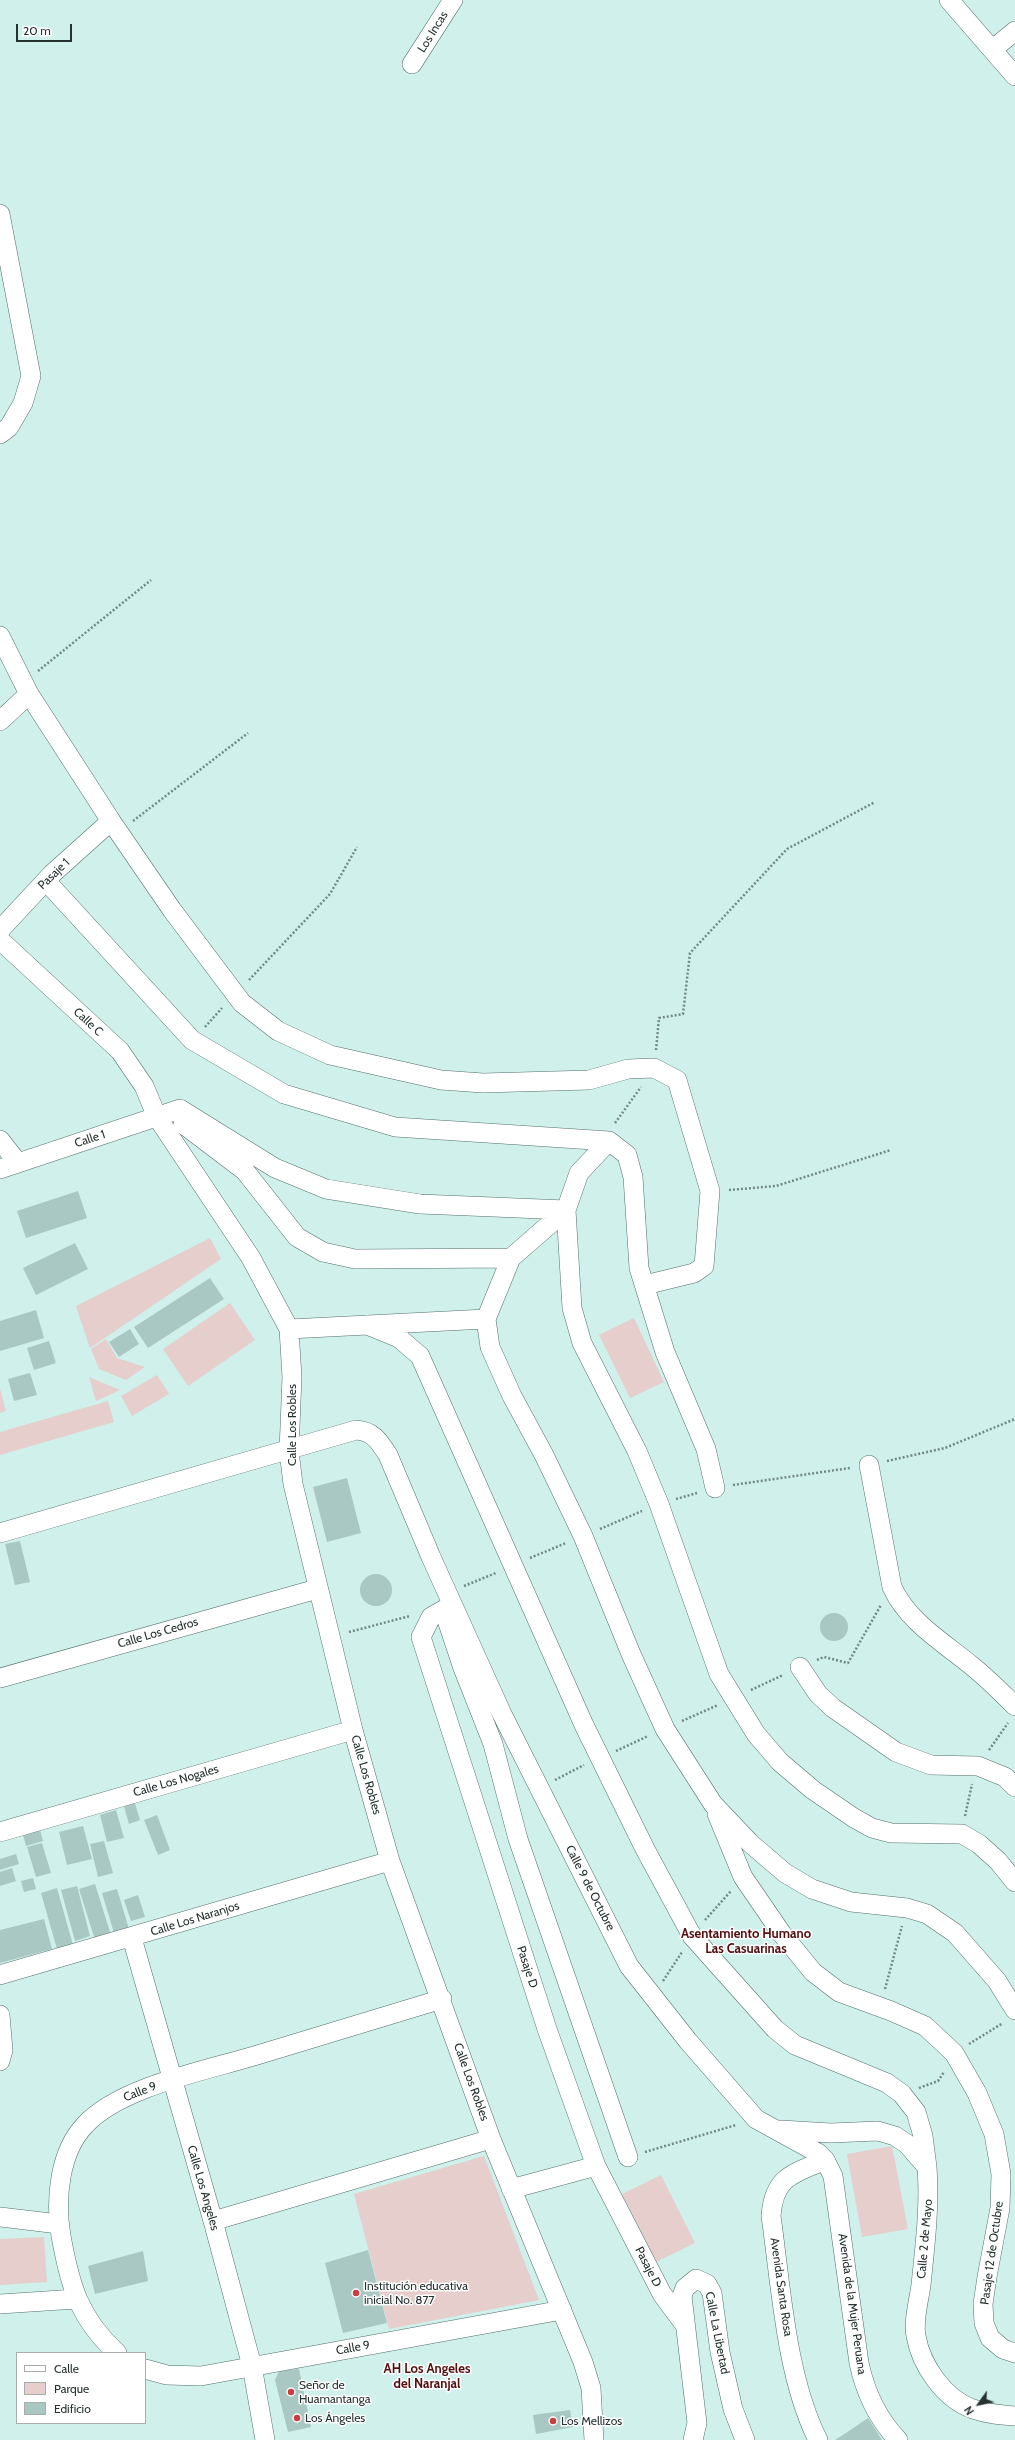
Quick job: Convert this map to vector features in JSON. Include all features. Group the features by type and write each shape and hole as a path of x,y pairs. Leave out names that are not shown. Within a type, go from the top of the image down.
{"street":[{"name":"Los Incas","path":"412,64 453,0"},
{"path":"949,0 1015,76"},
{"path":"993,49 1015,31"},
{"path":"0,214 31,376 23,403 9,427 0,434"},
{"path":"0,636 26,688 114,827 172,910 242,1003 278,1031 330,1055 441,1080 483,1083 589,1080 628,1070 654,1068 677,1080 710,1192 704,1266 694,1273 645,1285"},
{"path":"0,721 26,688"},
{"name":"Pasaje 1","path":"0,930 46,880 114,827"},
{"path":"46,880 192,1040 284,1094 395,1127 609,1141 627,1155 634,1177 639,1268 665,1352 706,1449 715,1488"},
{"name":"Calle C","path":"0,940 120,1051 144,1086 169,1113"},
{"path":"169,1113 275,1168 326,1189 420,1204 566,1210"},
{"path":"169,1113 245,1171 297,1237 323,1252 355,1259 511,1258"},
{"name":"Calle 1","path":"0,1169 169,1113"},
{"name":"Calle Los Robles","path":"169,1113 251,1258 289,1329 292,1377 289,1451 293,1484 317,1589 353,1730 390,1861 442,1999 491,2139 562,2310 591,2388 594,2440"},
{"path":"0,1140 18,1163"},
{"path":"609,1141 580,1173 566,1210 572,1308 582,1343 637,1451 659,1504 719,1674 756,1734 780,1762 813,1790 854,1818 872,1828 891,1833 962,1834 979,1844 998,1861 1015,1882"},
{"path":"566,1210 511,1258 486,1319 490,1347 512,1396 582,1536 631,1654 665,1729 712,1804 750,1843 785,1873 812,1889 851,1902 907,1908 927,1914 955,1933 997,1981 1015,2010"},
{"path":"289,1329 486,1319"},
{"name":"Calle 2 de Mayo","path":"367,1325 399,1338 420,1356 600,1758 692,1936 775,2029 790,2041 887,2083 902,2094 916,2112 923,2136 927,2167 928,2227 915,2334 921,2357 934,2377 951,2396 972,2409 997,2415 1015,2416"},
{"name":"Calle 9 de Octubre","path":"0,1533 289,1451 356,1430 368,1431 379,1440 388,1455 431,1557 448,1608 629,1966 688,2041 756,2119 818,2153 825,2160"},
{"path":"870,1465 892,1587 899,1603 910,1616 974,1667 1015,1706"},
{"name":"Calle Los Cedros","path":"0,1678 317,1589"},
{"path":"448,1608 463,1668 493,1744 518,1839 628,2157"},
{"name":"Pasaje D","path":"448,1608 431,1617 421,1637 547,2029 596,2166 662,2294 685,2325"},
{"path":"800,1667 818,1694 833,1708 896,1752 931,1765 978,1766 1004,1777 1015,1787"},
{"name":"Calle Los Nogales","path":"0,1832 353,1730"},
{"name":"Pasaje 12 de Octubre","path":"712,1804 743,1877 782,1934 813,1972 839,1992 891,2011 925,2026 954,2053 977,2093 994,2134 1001,2174 1000,2208 983,2304 984,2323 990,2338 1003,2349 1015,2353"},
{"name":"Calle Los Naranjos","path":"0,1975 132,1938 390,1861"},
{"name":"Calle Los Angeles","path":"132,1938 213,2221 252,2366 264,2440"},
{"name":"Calle 9","path":"116,2352 103,2340 76,2299 67,2266 59,2224 60,2191 64,2165 72,2143 84,2125 100,2111 123,2098 172,2080 442,1999"},
{"path":"0,2015 3,2050 0,2061"},
{"path":"776,2129 830,2133 878,2131 895,2136 906,2144 927,2167"},
{"path":"213,2221 491,2139"},
{"name":"Avenida Santa Rosa","path":"818,2440 806,2417 795,2379 771,2216 772,2199 778,2186 786,2177 825,2160"},
{"name":"Avenida de la Mujer Peruana","path":"825,2160 833,2176 859,2363 864,2386 878,2413 898,2440"},
{"path":"511,2189 596,2166"},
{"path":"0,2217 59,2224"},
{"name":"Calle La Libertad","path":"693,2440 697,2423 682,2296 685,2288 690,2282 696,2279 702,2280 707,2284 712,2293 722,2359 734,2409 745,2440"},
{"path":"0,2304 76,2299"},
{"name":"Calle 9","path":"146,2369 167,2376 201,2376 562,2310"}],"path":[{"path":"26,688 151,580"},
{"path":"114,827 248,733"},
{"path":"609,1141 614,1125 654,1068 659,1018 683,1014 690,954 787,849 875,802"},
{"path":"192,1040 330,894 357,847"},
{"path":"710,1192 776,1186 891,1150"},
{"path":"539,1787 800,1667 824,1658 848,1663 892,1587"},
{"path":"329,1637 414,1615"},
{"path":"891,2011 885,1988 907,1908"},
{"path":"628,2157 756,2119"}],"green space":[{"path":"210,1238 221,1259 90,1348 76,1306"},
{"path":"230,1303 255,1340 188,1386 163,1349"},
{"path":"634,1318 664,1382 630,1398 599,1335"},
{"path":"106,1339 117,1358 145,1367 126,1380 99,1369 91,1349"},
{"path":"157,1375 169,1394 132,1416 121,1396"},
{"path":"89,1377 120,1390 96,1401"},
{"path":"0,1389 6,1411 0,1413"},
{"path":"108,1401 114,1422 0,1455 0,1432"},
{"path":"892,2146 908,2229 862,2237 847,2154"},
{"path":"484,2156 539,2300 389,2329 354,2194"},
{"path":"661,2175 695,2243 656,2262 622,2194"},
{"path":"44,2237 47,2282 0,2285 0,2239"}],"building":[{"path":"78,1191 87,1218 26,1238 17,1211"},
{"path":"75,1243 88,1269 36,1295 23,1268"},
{"path":"210,1278 224,1299 148,1348 134,1327"},
{"path":"36,1310 44,1338 0,1351 0,1321"},
{"path":"130,1329 139,1344 119,1357 109,1342"},
{"path":"49,1341 56,1363 34,1370 27,1348"},
{"path":"30,1373 37,1395 14,1401 8,1379"},
{"path":"347,1478 361,1533 327,1542 313,1487"},
{"path":"20,1541 30,1582 15,1585 5,1544"},
{"path":"373,1574 379,1574 389,1581 392,1590 391,1596 385,1603 379,1606 373,1606 363,1599 360,1593 360,1587 367,1577"},
{"path":"834,1613 840,1614 844,1617 847,1621 847,1633 844,1637 840,1640 834,1641 828,1640 824,1637 821,1633 820,1627 821,1621 824,1617 828,1614"},
{"path":"134,1800 140,1820 129,1824 123,1803"},
{"path":"116,1810 124,1838 107,1842 100,1815"},
{"path":"157,1815 170,1850 158,1855 144,1820"},
{"path":"83,1826 92,1859 67,1865 59,1832"},
{"path":"40,1830 43,1841 26,1846 23,1835"},
{"path":"104,1841 113,1873 98,1877 90,1844"},
{"path":"42,1843 51,1873 36,1877 27,1847"},
{"path":"16,1854 19,1864 0,1870 0,1859"},
{"path":"12,1868 16,1881 0,1886 0,1872"},
{"path":"33,1878 36,1889 24,1892 21,1881"},
{"path":"95,1884 111,1935 95,1940 79,1889"},
{"path":"77,1886 90,1936 75,1941 61,1890"},
{"path":"57,1888 73,1945 57,1949 41,1893"},
{"path":"117,1889 129,1929 114,1933 102,1893"},
{"path":"138,1895 145,1917 131,1921 124,1900"},
{"path":"44,1919 52,1949 0,1963 0,1930"},
{"name":"Institución educativa inicial No. 877","path":"368,2250 387,2323 343,2333 325,2263"},
{"path":"143,2251 148,2281 95,2294 88,2266"},
{"name":"Señor de Huamantanga","path":"299,2369 311,2427 288,2432 275,2380 279,2371"},
{"name":"Los Mellizos","path":"570,2410 573,2427 536,2434 533,2415"},
{"path":"868,2418 882,2440 835,2440 849,2431"}],"place":[{"name":"Institución educativa inicial No. 877","path":"356,2293"},
{"name":"Señor de Huamantanga","path":"291,2392"},
{"name":"Los Ángeles","path":"297,2418"},
{"name":"Los Mellizos","path":"553,2421"}],"district":[{"name":"Asentamiento Humano Las Casuarinas","path":"746,1942"},
{"name":"AH Los Angeles del Naranjal","path":"427,2376"}]}
